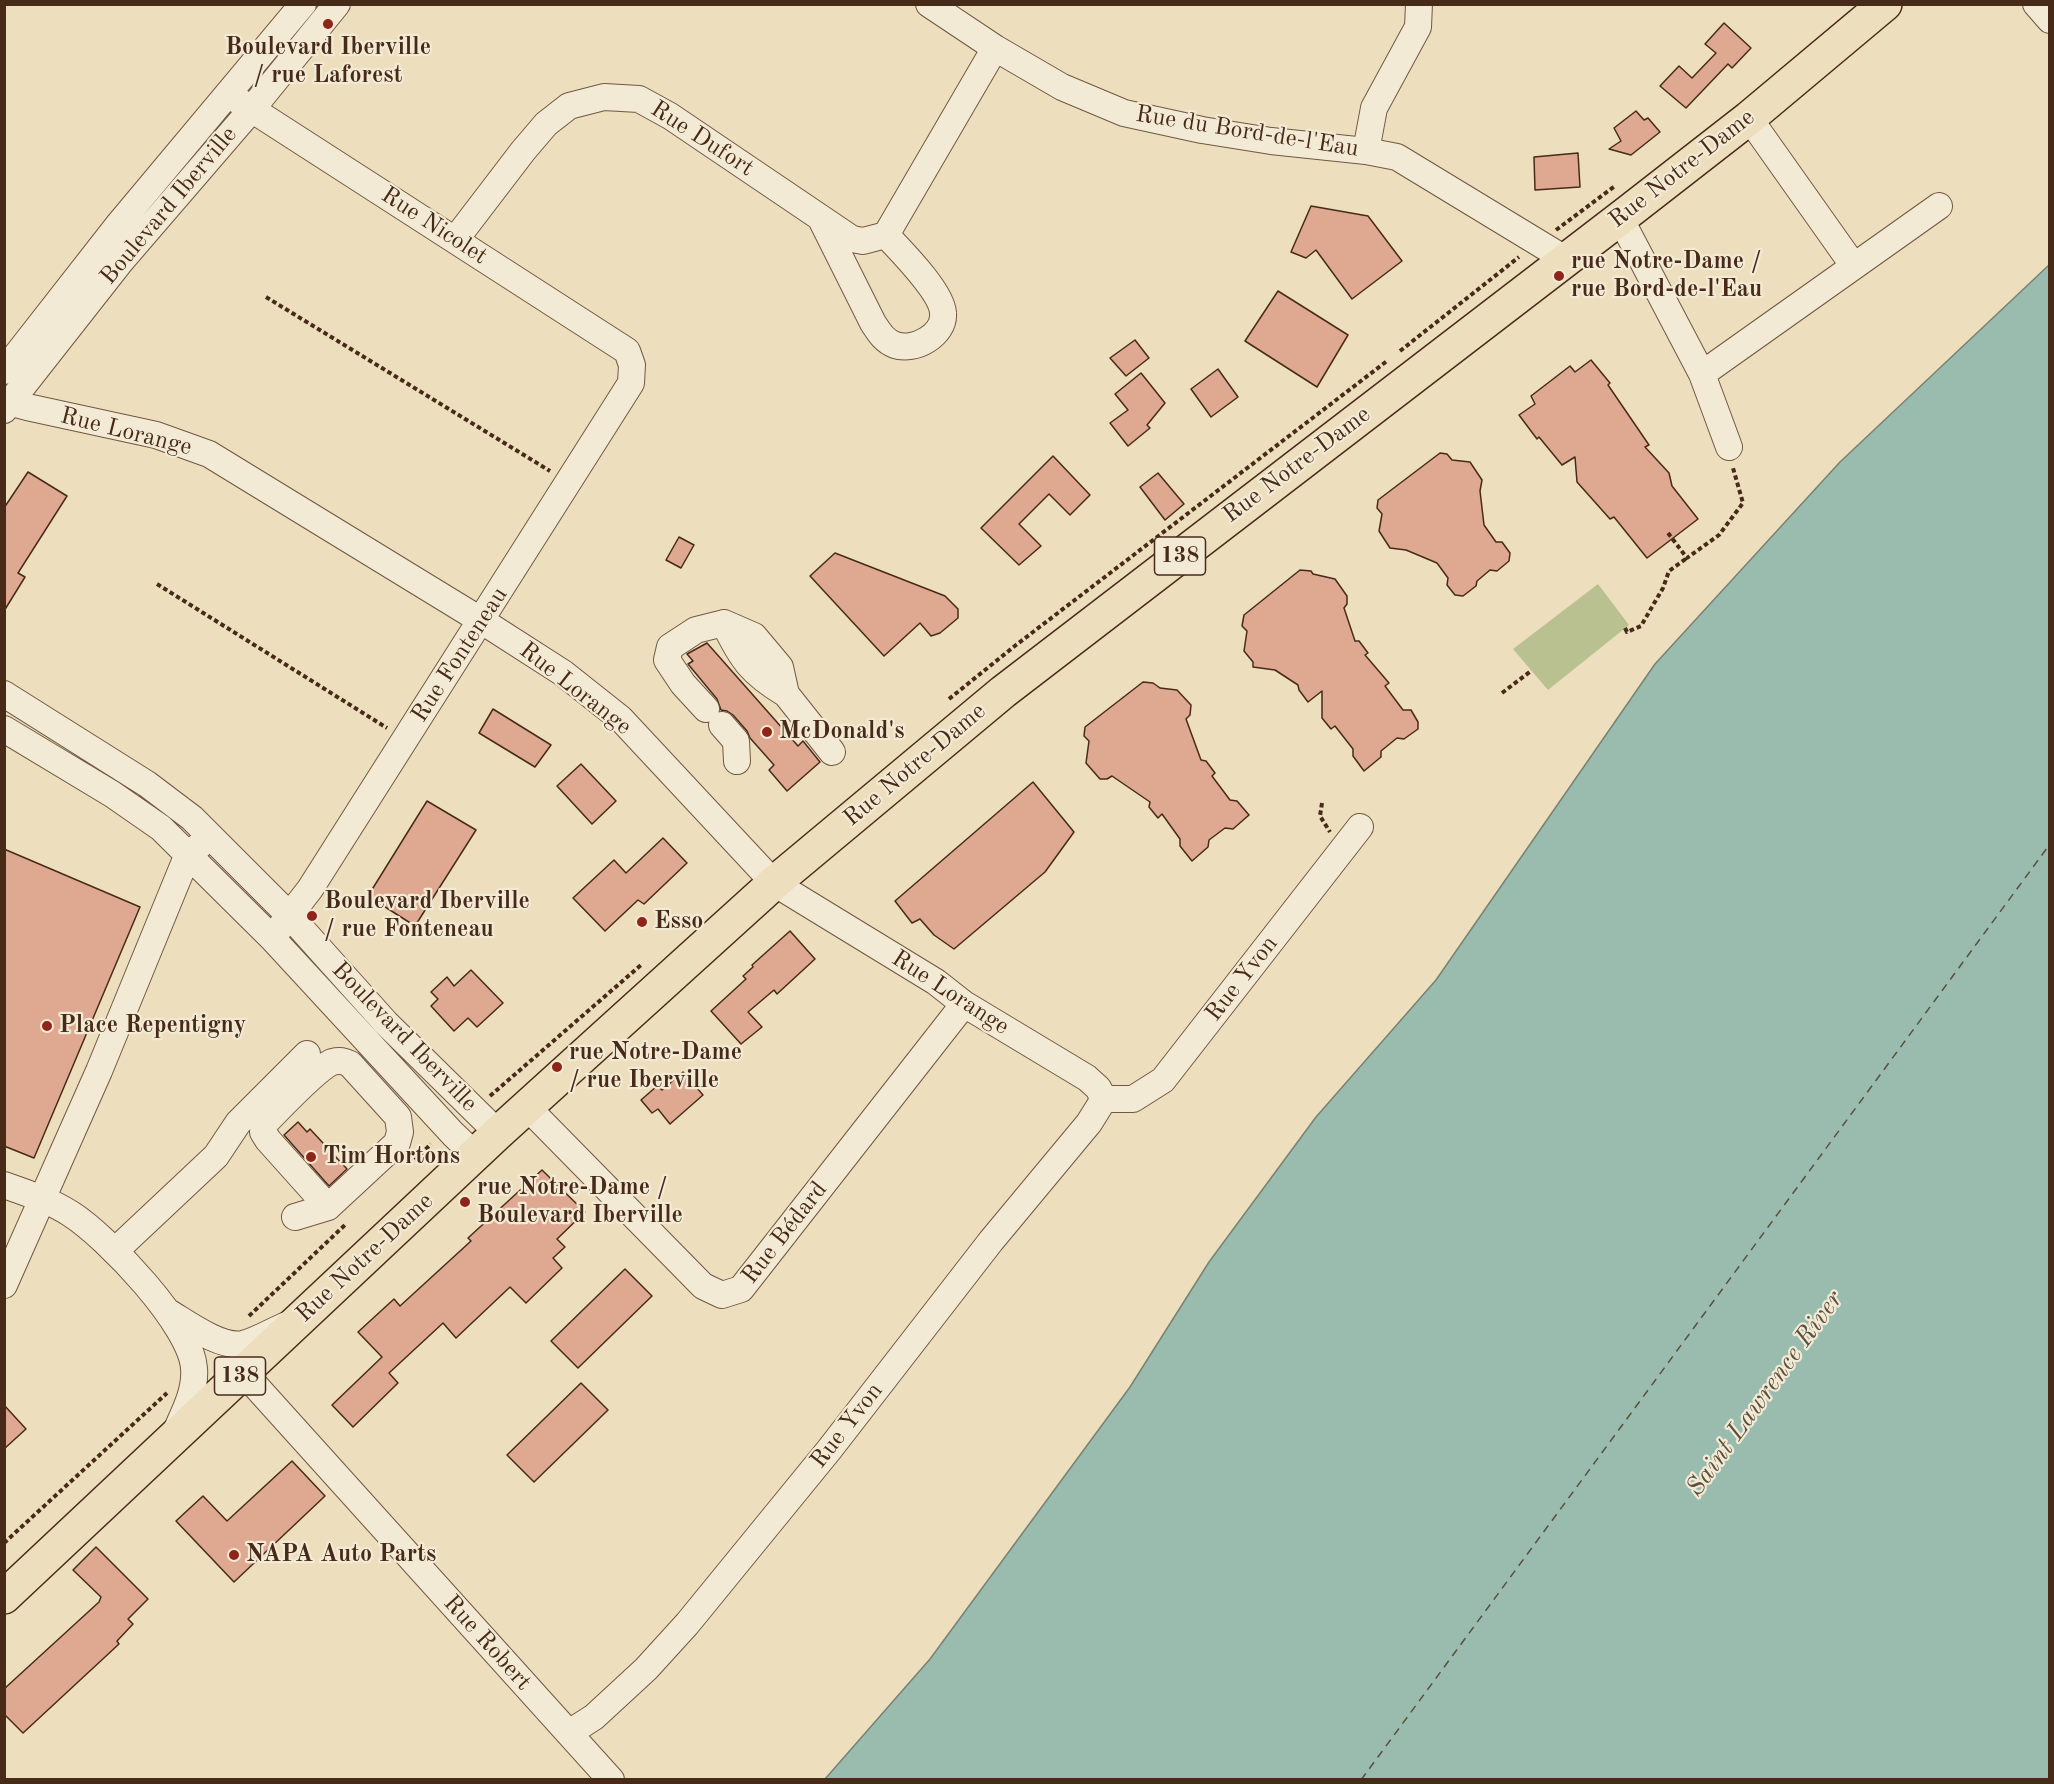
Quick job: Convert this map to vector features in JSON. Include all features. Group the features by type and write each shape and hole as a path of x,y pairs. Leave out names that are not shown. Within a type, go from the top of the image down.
{"main road":[{"name":"Rue Notre-Dame","path":"4,1597 486,1144 774,884 1004,692 1749,118 1885,4"}],"street":[{"name":"Boulevard Iberville","path":"4,371 107,239 303,4"},
{"name":"Rue du Bord-de-l'Eau","path":"929,4 995,48 1062,87 1124,113 1202,130 1271,141 1366,151 1397,158 1565,259"},
{"path":"1366,151 1374,108 1418,27 1419,4"},
{"name":"Boulevard Iberville","path":"6,404 121,261 251,110 325,9"},
{"path":"886,235 995,48"},
{"name":"Rue Nicolet","path":"228,94 627,351 632,364"},
{"name":"Rue Dufort","path":"455,240 523,151 546,124 569,106 604,97 639,99 670,116 821,218 852,239 863,241 886,235 929,283 943,313 941,322 930,339 909,347 896,345 882,338 821,218"},
{"path":"1749,118 1853,265"},
{"path":"1702,374 1939,206"},
{"path":"1620,218 1702,374 1729,447"},
{"name":"Rue Fonteneau","path":"272,938 310,889 569,483 631,383 632,364"},
{"name":"Rue Lorange","path":"6,404 156,435 209,454 482,621 563,673 621,719 774,884 936,982 964,1004 1087,1078 1098,1088 1104,1100"},
{"path":"737,760 736,741 683,684 667,660 670,647 696,630 724,623 754,636 780,667 786,694 831,752"},
{"name":"Boulevard Iberville","path":"4,694 147,784 177,806 211,837 290,916 386,1023 486,1144"},
{"name":"Boulevard Iberville","path":"4,729 112,794 161,828 272,938 453,1134 486,1144"},
{"name":"Rue Yvon","path":"569,1733 594,1717 646,1669 687,1624 829,1450 991,1241 1089,1123 1104,1100 1133,1100 1163,1080 1360,827"},
{"path":"4,1285 99,1071 188,854 211,837"},
{"name":"Rue Bédard","path":"528,1108 702,1286 722,1295 741,1290 964,1004"},
{"path":"115,1251 216,1156 238,1123 306,1065 342,1060 350,1064 398,1117 400,1124 398,1143 328,1208 295,1218"},
{"path":"306,1065 265,1123 263,1132 328,1208"},
{"path":"4,1185 42,1199 81,1220 115,1251 167,1311 191,1351 194,1368 191,1395 172,1439"},
{"path":"167,1311 206,1334 223,1341 243,1344 301,1318"},
{"name":"Rue Robert","path":"243,1372 611,1779"}],"path":[{"path":"266,297 569,483"},
{"path":"1625,628 1627,632 1641,626 1663,588 1669,571 1719,535 1743,503 1729,455 1729,447"},
{"path":"1668,533 1687,558"},
{"path":"157,584 405,740"},
{"path":"1503,693 1531,670"},
{"path":"489,1097 644,962"},
{"name":"Rue Notre-Dame","path":"411,1163 429,1147"},
{"name":"Rue Notre-Dame","path":"223,1341 352,1219"},
{"path":"4,1543 194,1368"}],"green space":[{"path":"1598,584 1629,625 1548,690 1513,649"}],"water":[{"name":"Saint Lawrence River","path":"2049,265 2049,1779 825,1779 930,1659 1130,1387 1209,1262 1316,1117 1436,980 1655,664 1840,462"}],"building":[{"path":"1724,23 1751,48 1732,68 1728,64 1686,108 1660,86 1679,66 1692,78 1716,53 1705,44"},
{"path":"1636,111 1644,120 1648,118 1660,132 1631,155 1609,149 1621,141 1614,128"},
{"path":"1578,153 1580,187 1535,190 1534,157"},
{"path":"1311,206 1368,216 1402,261 1352,299 1316,250 1306,258 1291,252"},
{"path":"1278,291 1348,335 1317,387 1245,341"},
{"path":"1135,340 1149,358 1126,376 1110,358"},
{"path":"1591,360 1610,383 1608,385 1649,445 1645,447 1669,473 1672,486 1698,519 1647,558 1614,517 1610,519 1577,482 1575,457 1562,465 1539,437 1537,439 1519,415 1535,404 1531,396 1570,366 1575,372"},
{"path":"1218,369 1238,397 1211,417 1191,389"},
{"path":"1141,373 1165,403 1147,425 1150,428 1128,446 1110,423 1128,410 1115,394"},
{"path":"1440,453 1447,454 1452,460 1470,462 1482,480 1480,491 1484,525 1496,542 1502,542 1510,553 1509,561 1497,571 1490,570 1477,581 1476,586 1463,596 1455,595 1447,585 1448,578 1437,563 1406,550 1390,548 1379,531 1382,514 1377,508 1378,500"},
{"path":"1053,456 1090,495 1070,515 1049,494 1019,524 1041,546 1019,565 981,528"},
{"path":"28,472 67,496 18,573 25,577 4,611 4,508"},
{"path":"1158,473 1184,504 1165,520 1140,487"},
{"path":"679,537 694,545 681,568 666,560"},
{"path":"835,553 945,596 958,609 958,618 940,633 931,636 920,623 884,656 810,576"},
{"path":"1300,570 1335,579 1347,596 1347,604 1344,608 1355,641 1359,641 1368,653 1365,655 1389,683 1385,686 1403,710 1411,710 1418,722 1418,729 1404,739 1397,738 1381,751 1381,757 1364,771 1353,756 1353,749 1335,726 1331,729 1322,718 1322,691 1308,702 1298,685 1275,670 1253,667 1253,662 1244,651 1247,631 1242,626 1244,615"},
{"path":"707,643 798,746 803,741 820,762 787,791 769,770 774,765 733,715 721,710 717,699 688,664 693,661 687,654"},
{"path":"1143,682 1153,683 1160,688 1177,690 1191,705 1190,715 1186,719 1201,760 1206,761 1215,773 1212,776 1230,800 1237,801 1249,815 1233,829 1225,828 1209,840 1208,847 1192,861 1180,846 1180,839 1162,814 1158,818 1149,807 1150,802 1112,776 1100,779 1086,763 1089,741 1084,736 1085,727"},
{"path":"493,709 551,745 535,767 479,733"},
{"path":"581,764 616,801 592,824 557,786"},
{"path":"1033,782 1074,832 1045,872 954,949 934,935 920,919 912,923 895,901"},
{"path":"427,801 476,830 415,926 368,896"},
{"path":"663,838 687,863 644,904 638,900 605,931 573,898 614,860 626,873"},
{"name":"Place Repentigny","path":"4,849 140,907 34,1158 4,1146"},
{"path":"790,931 815,959 777,994 774,990 748,1012 762,1027 741,1044 711,1011 746,979 743,976 753,967 752,965"},
{"path":"471,970 503,1003 477,1027 468,1018 454,1031 431,1006 438,999 431,992 447,977 454,986"},
{"path":"683,1072 703,1095 670,1124 658,1109 652,1113 641,1100 657,1086 662,1090"},
{"path":"298,1122 307,1132 310,1129 347,1169 329,1186 284,1135"},
{"path":"542,1170 585,1212 557,1239 565,1247 553,1258 562,1268 526,1303 510,1287 456,1338 443,1323 389,1373 398,1383 353,1427 332,1405 382,1357 358,1332 394,1299 400,1306 471,1241 468,1238"},
{"path":"625,1269 652,1296 578,1368 551,1341"},
{"path":"581,1383 608,1410 534,1482 507,1455"},
{"path":"4,1405 26,1429 4,1449"},
{"path":"292,1461 325,1496 234,1582 176,1521 203,1496 227,1521"},
{"path":"96,1547 148,1599 128,1619 133,1624 117,1641 119,1644 23,1733 4,1714 4,1689 99,1602 101,1597 73,1570"}],"ferry route":[{"path":"1361,1780 2050,844"}],"place":[{"name":"Boulevard Iberville / rue Laforest","path":"328,24"},
{"name":"rue Notre-Dame / rue Bord-de-l'Eau","path":"1559,276"},
{"name":"McDonald's","path":"767,732"},
{"name":"Boulevard Iberville / rue Fonteneau","path":"312,916"},
{"name":"Esso","path":"642,922"},
{"name":"Place Repentigny","path":"47,1026"},
{"name":"rue Notre-Dame / rue Iberville","path":"557,1067"},
{"name":"Tim Hortons","path":"311,1157"},
{"name":"rue Notre-Dame / Boulevard Iberville","path":"465,1202"},
{"name":"NAPA Auto Parts","path":"234,1555"}]}
